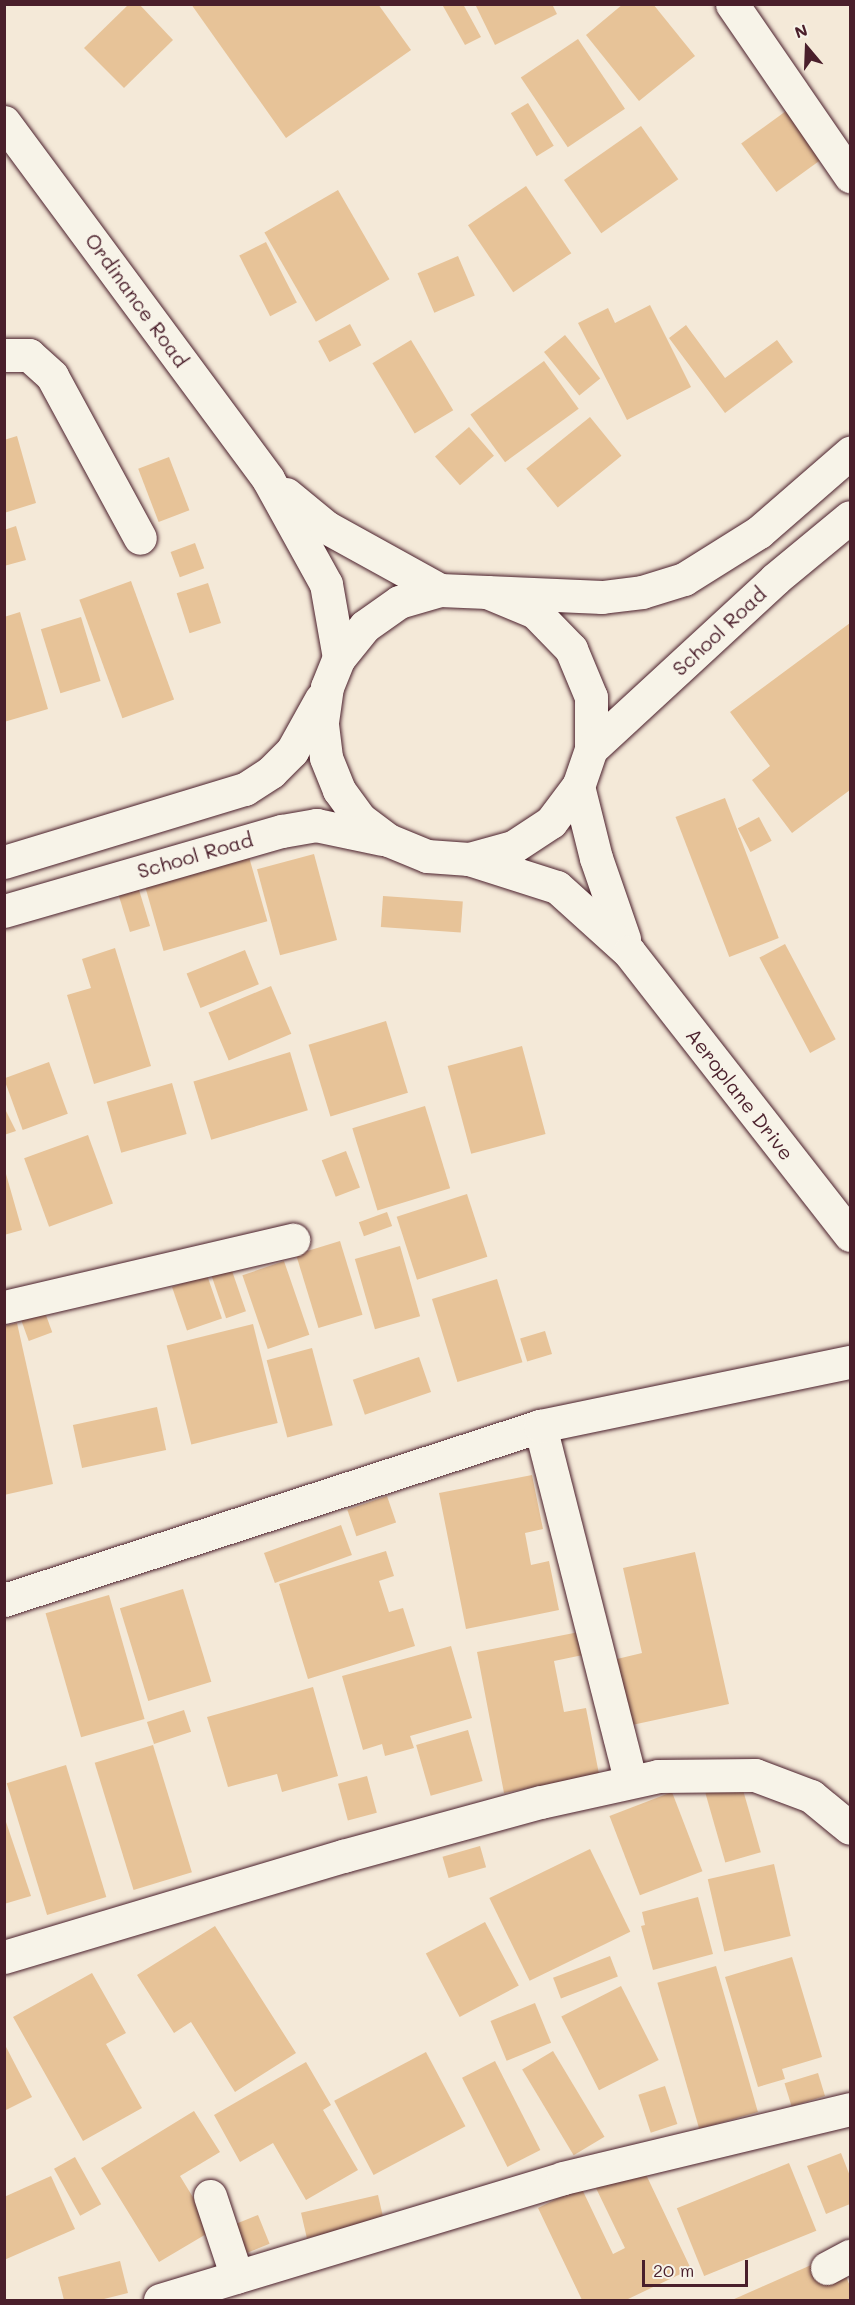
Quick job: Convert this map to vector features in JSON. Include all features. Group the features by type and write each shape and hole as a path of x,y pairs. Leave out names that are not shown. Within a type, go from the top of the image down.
{"street":[{"path":"732,4 850,176"},
{"name":"Ordinance Road","path":"4,122 268,479"},
{"path":"4,355 29,355 52,376 140,538"},
{"path":"4,862 245,789 271,772 292,751 308,728 333,672 365,626 399,602 440,590 602,597 642,592 684,579 759,532 850,453"},
{"path":"268,479 326,527 440,590"},
{"path":"268,479 326,584 333,672 322,722 326,757 339,790 360,819 388,840 427,856 469,859 557,887 629,952"},
{"name":"School Road","path":"591,749 775,579 850,517"},
{"path":"469,859 513,847 551,822 578,786 591,749 591,697 572,649 535,612 487,592"},
{"path":"578,786 610,904 629,952"},
{"name":"School Road","path":"4,911 282,831 316,825 349,829 388,840"},
{"name":"Aeroplane Drive","path":"629,952 850,1235"},
{"path":"4,1307 292,1240"},
{"path":"4,1600 540,1426 850,1362"},
{"path":"540,1426 628,1771"},
{"path":"4,1957 343,1856 541,1802 658,1776 755,1775 811,1796 850,1828"},
{"path":"160,2301 563,2178 850,2109"},
{"path":"210,2196 237,2277"}],"building":[{"path":"129,4 139,4 173,40 124,88 84,48"},
{"path":"191,4 378,4 411,50 286,138"},
{"path":"463,4 481,37 465,45 443,6"},
{"path":"475,4 552,4 557,14 495,45"},
{"path":"623,4 653,4 695,56 639,101 586,35"},
{"path":"578,39 625,109 568,147 521,78"},
{"path":"528,103 554,146 537,156 511,113"},
{"path":"797,103 832,152 776,192 741,144"},
{"path":"641,126 678,179 601,233 564,180"},
{"path":"526,186 571,253 513,292 468,225"},
{"path":"338,190 390,279 316,322 264,232"},
{"path":"266,242 297,303 270,316 239,256"},
{"path":"458,256 475,296 434,313 417,273"},
{"path":"650,305 691,387 627,420 578,323 608,308 615,323"},
{"path":"350,324 361,345 329,362 318,341"},
{"path":"686,325 725,378 777,340 793,362 725,413 669,338"},
{"path":"565,335 600,379 579,396 544,352"},
{"path":"411,340 453,410 415,433 372,363"},
{"path":"544,361 579,409 505,462 470,414"},
{"path":"590,417 621,456 558,507 526,469"},
{"path":"469,427 494,456 460,485 435,457"},
{"path":"17,436 36,503 4,513 4,440"},
{"path":"169,457 189,510 159,522 138,469"},
{"path":"16,526 26,560 4,566 4,530"},
{"path":"195,543 204,568 180,577 171,552"},
{"path":"131,581 174,699 122,718 79,600"},
{"path":"208,583 221,623 190,633 177,593"},
{"path":"20,612 48,709 4,722 4,617"},
{"path":"81,617 101,681 60,693 41,629"},
{"path":"850,623 850,790 792,833 752,780 770,766 730,712"},
{"path":"725,798 779,938 729,957 676,817"},
{"path":"759,817 772,841 750,852 738,828"},
{"path":"247,850 267,921 164,951 143,880"},
{"path":"314,854 337,940 280,955 257,869"},
{"path":"136,880 150,926 130,932 116,886"},
{"path":"383,896 463,902 461,933 381,927"},
{"path":"785,944 836,1039 810,1053 759,958"},
{"path":"115,948 151,1066 94,1084 67,995 91,988 82,959"},
{"path":"245,950 259,984 200,1008 187,974"},
{"path":"271,986 291,1034 229,1060 208,1013"},
{"path":"386,1021 408,1093 330,1116 309,1045"},
{"path":"522,1046 546,1134 471,1154 448,1066"},
{"path":"290,1052 308,1110 211,1140 193,1082"},
{"path":"49,1062 68,1114 23,1130 4,1078"},
{"path":"172,1083 187,1134 121,1153 107,1102"},
{"path":"425,1106 450,1188 377,1210 352,1128"},
{"path":"4,1107 16,1131 4,1135"},
{"path":"88,1135 113,1204 49,1227 24,1158"},
{"path":"346,1151 360,1187 336,1197 322,1160"},
{"path":"4,1167 22,1230 4,1235"},
{"path":"467,1194 487,1257 417,1280 397,1217"},
{"path":"387,1212 392,1226 364,1236 359,1222"},
{"path":"340,1241 363,1315 319,1328 296,1254"},
{"path":"400,1246 420,1316 375,1329 355,1259"},
{"path":"284,1261 309,1335 268,1349 242,1275"},
{"path":"230,1265 246,1311 226,1318 210,1272"},
{"path":"207,1275 222,1318 187,1331 172,1287"},
{"path":"497,1279 522,1362 457,1382 432,1299"},
{"path":"43,1307 52,1332 29,1341 20,1316"},
{"path":"17,1323 53,1484 4,1495 4,1326"},
{"path":"253,1324 278,1423 191,1445 167,1346"},
{"path":"545,1331 552,1354 527,1362 520,1339"},
{"path":"312,1348 333,1425 287,1437 267,1360"},
{"path":"419,1357 431,1392 365,1415 353,1380"},
{"path":"157,1407 166,1450 82,1468 73,1425"},
{"path":"532,1475 543,1529 525,1533 531,1565 549,1561 559,1610 466,1629 439,1493"},
{"path":"387,1496 396,1522 356,1536 347,1510"},
{"path":"341,1525 352,1555 275,1583 264,1553"},
{"path":"386,1551 394,1576 379,1581 389,1612 403,1608 415,1646 308,1679 279,1584"},
{"path":"695,1552 729,1704 632,1725 617,1659 642,1653 623,1568"},
{"path":"183,1589 211,1682 148,1701 120,1608"},
{"path":"109,1595 145,1719 81,1737 46,1613"},
{"path":"579,1632 583,1655 554,1661 564,1712 586,1708 599,1774 504,1793 477,1652"},
{"path":"451,1646 472,1718 410,1736 414,1748 385,1756 382,1744 363,1750 342,1676"},
{"path":"313,1687 338,1776 282,1792 277,1774 228,1787 207,1717"},
{"path":"184,1710 191,1732 154,1744 147,1722"},
{"path":"468,1730 483,1781 431,1796 416,1745"},
{"path":"153,1745 192,1872 134,1890 95,1763"},
{"path":"66,1765 106,1897 47,1915 7,1783"},
{"path":"367,1776 377,1813 348,1820 338,1784"},
{"path":"741,1783 761,1852 725,1862 705,1793"},
{"path":"672,1792 702,1871 640,1895 609,1816"},
{"path":"4,1816 31,1896 4,1904"},
{"path":"480,1846 486,1867 449,1878 443,1857"},
{"path":"590,1849 630,1932 530,1981 489,1898"},
{"path":"774,1864 791,1936 724,1951 708,1879"},
{"path":"698,1897 713,1954 653,1970 641,1926 645,1925 642,1912"},
{"path":"485,1922 519,1986 460,2017 426,1953"},
{"path":"215,1926 296,2053 235,2092 191,2022 174,2033 137,1975"},
{"path":"610,1956 618,1977 561,1998 553,1978"},
{"path":"792,1957 822,2057 782,2069 785,2079 758,2087 725,1977"},
{"path":"716,1966 758,2112 699,2129 657,1983"},
{"path":"92,1973 126,2033 106,2044 142,2108 83,2141 13,2017"},
{"path":"621,1986 659,2060 599,2090 561,2016"},
{"path":"535,2003 551,2043 507,2061 490,2021"},
{"path":"4,2043 32,2097 4,2111"},
{"path":"553,2051 605,2137 574,2155 522,2070"},
{"path":"426,2052 465,2126 374,2175 334,2101"},
{"path":"495,2061 540,2150 507,2167 462,2078"},
{"path":"306,2062 331,2105 323,2110 358,2170 306,2200 273,2143 240,2162 214,2115"},
{"path":"818,2073 825,2096 792,2106 785,2083"},
{"path":"665,2086 677,2124 651,2133 638,2095"},
{"path":"194,2111 220,2152 180,2176 213,2230 159,2262 101,2168"},
{"path":"841,2153 850,2176 850,2204 826,2214 807,2166"},
{"path":"75,2157 101,2204 80,2216 54,2169"},
{"path":"640,2162 691,2269 626,2300 582,2300 538,2208 581,2187 613,2254 625,2248 594,2184"},
{"path":"789,2163 816,2231 704,2276 677,2208"},
{"path":"51,2176 75,2229 4,2260 4,2197"},
{"path":"378,2195 384,2220 307,2238 301,2213"},
{"path":"258,2215 270,2244 237,2257 226,2228"},
{"path":"836,2254 850,2286 850,2300 732,2300"},
{"path":"120,2261 128,2293 100,2300 64,2300 58,2277"}]}
